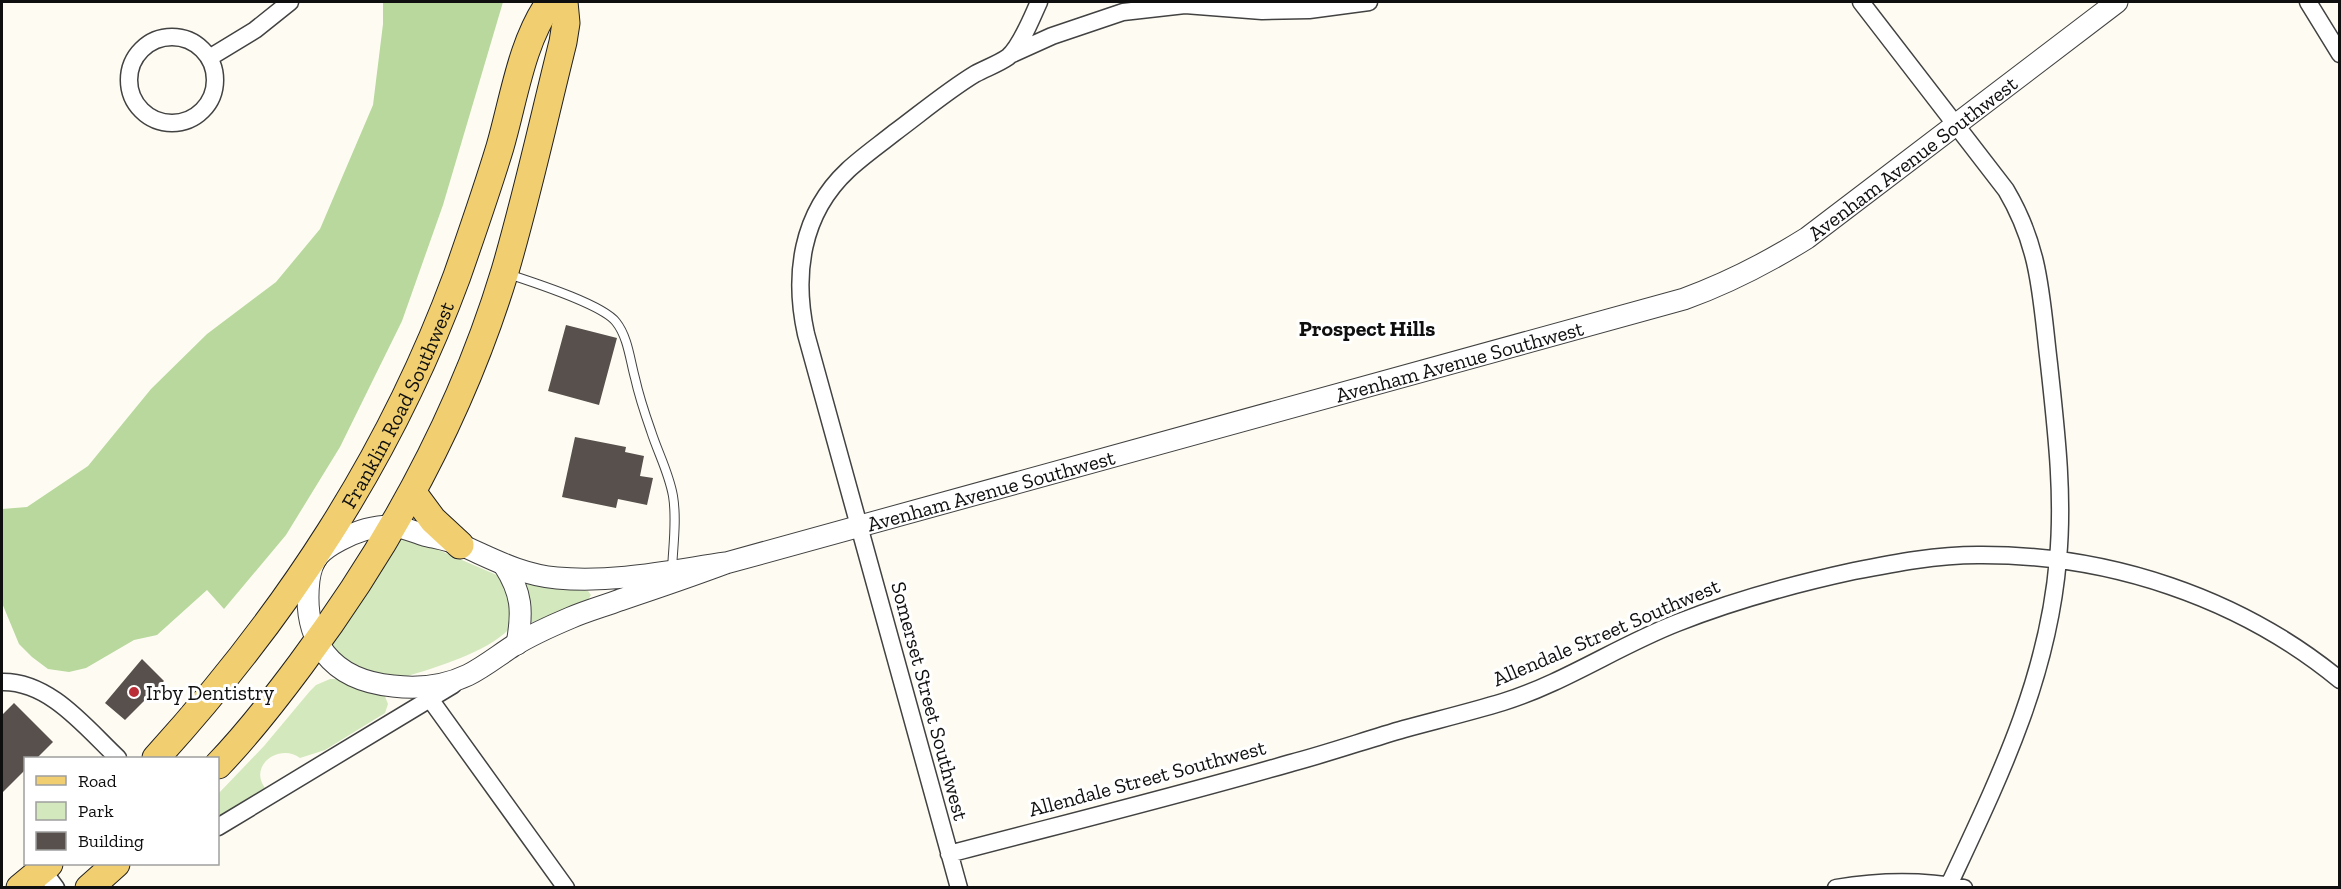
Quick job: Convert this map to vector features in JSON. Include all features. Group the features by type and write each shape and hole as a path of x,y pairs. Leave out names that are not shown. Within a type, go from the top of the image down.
{"main road":[{"name":"Franklin Road Southwest","path":"158,757 258,638 315,557 363,477 424,355 472,232 539,18 550,2"},
{"path":"219,764 274,701 362,578 413,493 471,366 504,272 563,42 566,23 564,2"},
{"path":"413,493 433,520 460,545"},
{"path":"89,888 115,865"},
{"path":"20,888 49,873"}],"street":[{"path":"209,58 255,30 290,2"},
{"path":"1009,56 1028,27 1039,2"},
{"name":"Somerset Street Southwest","path":"959,888 800,307 799,280 802,252 810,226 823,201 847,171 966,80 1052,36 1123,12 1178,3 1274,11 1309,10 1369,2"},
{"path":"1836,888 1883,883 1957,886 1985,808 2026,710 2042,658 2058,559 2060,507 2058,452 2038,270 2031,240 2019,211 2006,190 1861,2"},
{"name":"Avenham Avenue Southwest","path":"219,826 517,644 571,617 726,563 1684,299 1727,283 1807,238 2117,2"},
{"path":"2308,2 2340,54"},
{"path":"179,37 201,48 209,58 216,82 213,95 199,114 187,121 164,123 150,117 139,108 133,99 129,86 130,70 136,56 147,44 162,38 179,37"},
{"name":"Avenham Avenue Southwest","path":"469,674 445,683 425,687 374,685 351,677 332,664 317,643 309,605 309,579 315,557 334,543 351,535 374,528 393,526 460,545 504,565 554,578 588,580 726,563"},
{"name":"Allendale Street Southwest","path":"949,854 1291,764 1507,700 1550,683 1615,650 1677,623 1740,600 1805,582 1896,562 1976,555 2058,559 2142,577 2200,597 2246,618 2290,644 2340,680"},
{"path":"504,565 514,580 520,596 521,621 517,644"},
{"path":"2,682 23,685 43,692 57,702 116,757"},
{"path":"430,699 566,888"}],"lane":[{"path":"504,272 601,311 615,321 624,334 635,382 652,435 663,459 673,497 672,570"}],"green space":[{"path":"383,2 503,2 443,205 402,321 340,447 286,535 224,609 207,590 157,635 134,640 86,668 69,672 48,669 19,644 2,603 2,509 27,507 88,466 151,389 207,334 276,282 320,229 373,105 383,24"},
{"path":"400,538 405,540 411,538 499,576 513,597 509,629 499,638 474,652 405,677 392,679 357,670 331,647"},
{"path":"523,582 548,588 588,591 591,595 588,600 528,624 530,598"},
{"path":"330,679 340,679 362,691 384,694 388,704 385,713 325,750 300,758 284,753 269,759 263,764 260,772 265,788 219,816 219,793 264,746 316,685"}],"building":[{"path":"566,325 617,338 599,405 548,391"},
{"path":"575,437 626,447 625,452 644,456 640,476 653,478 647,505 618,499 616,508 562,497"},
{"name":"Irby Dentistry","path":"142,659 164,681 125,720 105,703"},
{"path":"14,703 53,742 38,757 24,757 24,771 2,793 2,715"}],"place":[{"name":"Irby Dentistry","path":"134,692"}],"district":[{"name":"Prospect Hills","path":"1367,328"}]}
